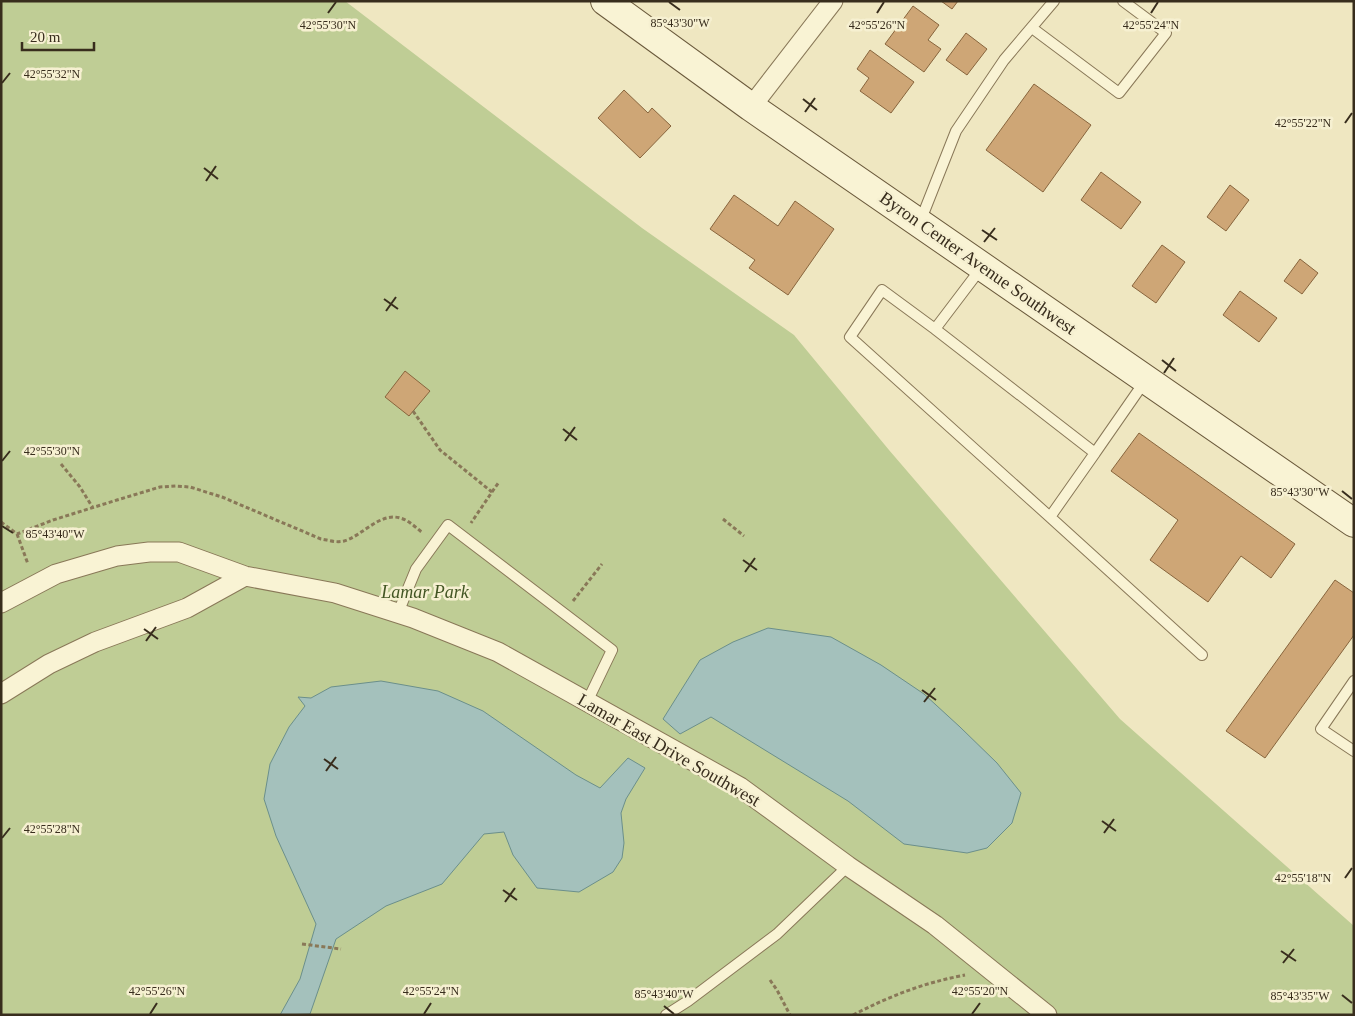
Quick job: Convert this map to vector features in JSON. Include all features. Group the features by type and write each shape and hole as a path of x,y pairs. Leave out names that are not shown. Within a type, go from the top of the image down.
{"main road":[{"name":"Byron Center Avenue Southwest","path":"605,1 751,106 1353,520"}],"street":[{"path":"751,106 833,1"},
{"name":"Lamar East Drive Southwest","path":"1,603 56,574 117,556 149,552 179,552 245,576 335,593 398,613 498,652 740,787 848,866 935,925 1047,1015"},
{"path":"1,694 56,661 95,642 187,608 245,576"}],"lane":[{"path":"919,222 956,131 1004,60 1054,1"},
{"path":"1032,28 1119,93 1166,33 1123,1"},
{"path":"934,329 982,266"},
{"path":"1095,453 882,290 850,337 1202,655"},
{"path":"1050,517 1146,379"},
{"path":"398,613 416,569 448,525 612,650 587,702"},
{"path":"1354,680 1321,729 1354,751"},
{"path":"666,1015 777,934 848,866"}],"path":[{"path":"413,411 440,450 492,492"},
{"path":"61,464 80,487 93,508"},
{"path":"463,536 499,482"},
{"path":"17,534 53,520 160,487 190,487 230,500 314,536 333,542 354,537 378,522 398,517 405,520 435,543"},
{"path":"723,520 744,536"},
{"path":"1,522 17,534 35,584"},
{"path":"564,613 602,564"},
{"path":"302,944 341,949"},
{"path":"852,1015 908,989 946,978 991,970"},
{"path":"770,980 790,1015"}],"green space":[{"name":"Lamar Park","path":"1,1 345,1 642,228 794,335 889,450 1120,719 1354,926 1354,1015 1,1015"}],"water":[{"path":"768,628 831,637 881,665 924,694 997,763 1021,793 1012,823 987,848 967,853 904,844 848,801 711,717 680,734 663,719 700,660 733,642"},
{"path":"381,681 438,691 483,711 576,775 600,788 628,758 645,768 626,799 621,813 624,843 622,858 613,872 579,892 537,888 513,855 504,832 484,834 442,884 386,906 336,939 310,1014 280,1015 300,979 316,924 276,836 264,799 270,764 289,727 305,706 298,697 311,698 331,687"}],"building":[{"path":"941,1 958,1 952,9"},
{"path":"913,6 939,25 928,40 941,49 924,72 885,44"},
{"path":"966,33 987,49 967,75 946,60"},
{"path":"870,50 914,82 891,113 860,91 869,78 857,69"},
{"path":"1034,84 1091,125 1043,192 986,150"},
{"path":"624,90 648,113 652,108 671,126 640,158 598,118"},
{"path":"1101,172 1141,202 1121,229 1081,200"},
{"path":"1230,185 1249,200 1226,231 1207,217"},
{"path":"734,195 778,226 795,201 834,229 788,295 749,268 755,260 710,229"},
{"path":"1162,245 1185,262 1156,303 1132,286"},
{"path":"1300,259 1318,273 1302,294 1284,281"},
{"path":"1240,291 1277,318 1259,342 1223,315"},
{"path":"405,371 430,391 409,416 385,397"},
{"path":"1139,433 1295,544 1271,578 1241,556 1208,602 1150,560 1178,520 1111,471"},
{"path":"1335,580 1354,593 1354,635 1265,758 1226,731"}]}
